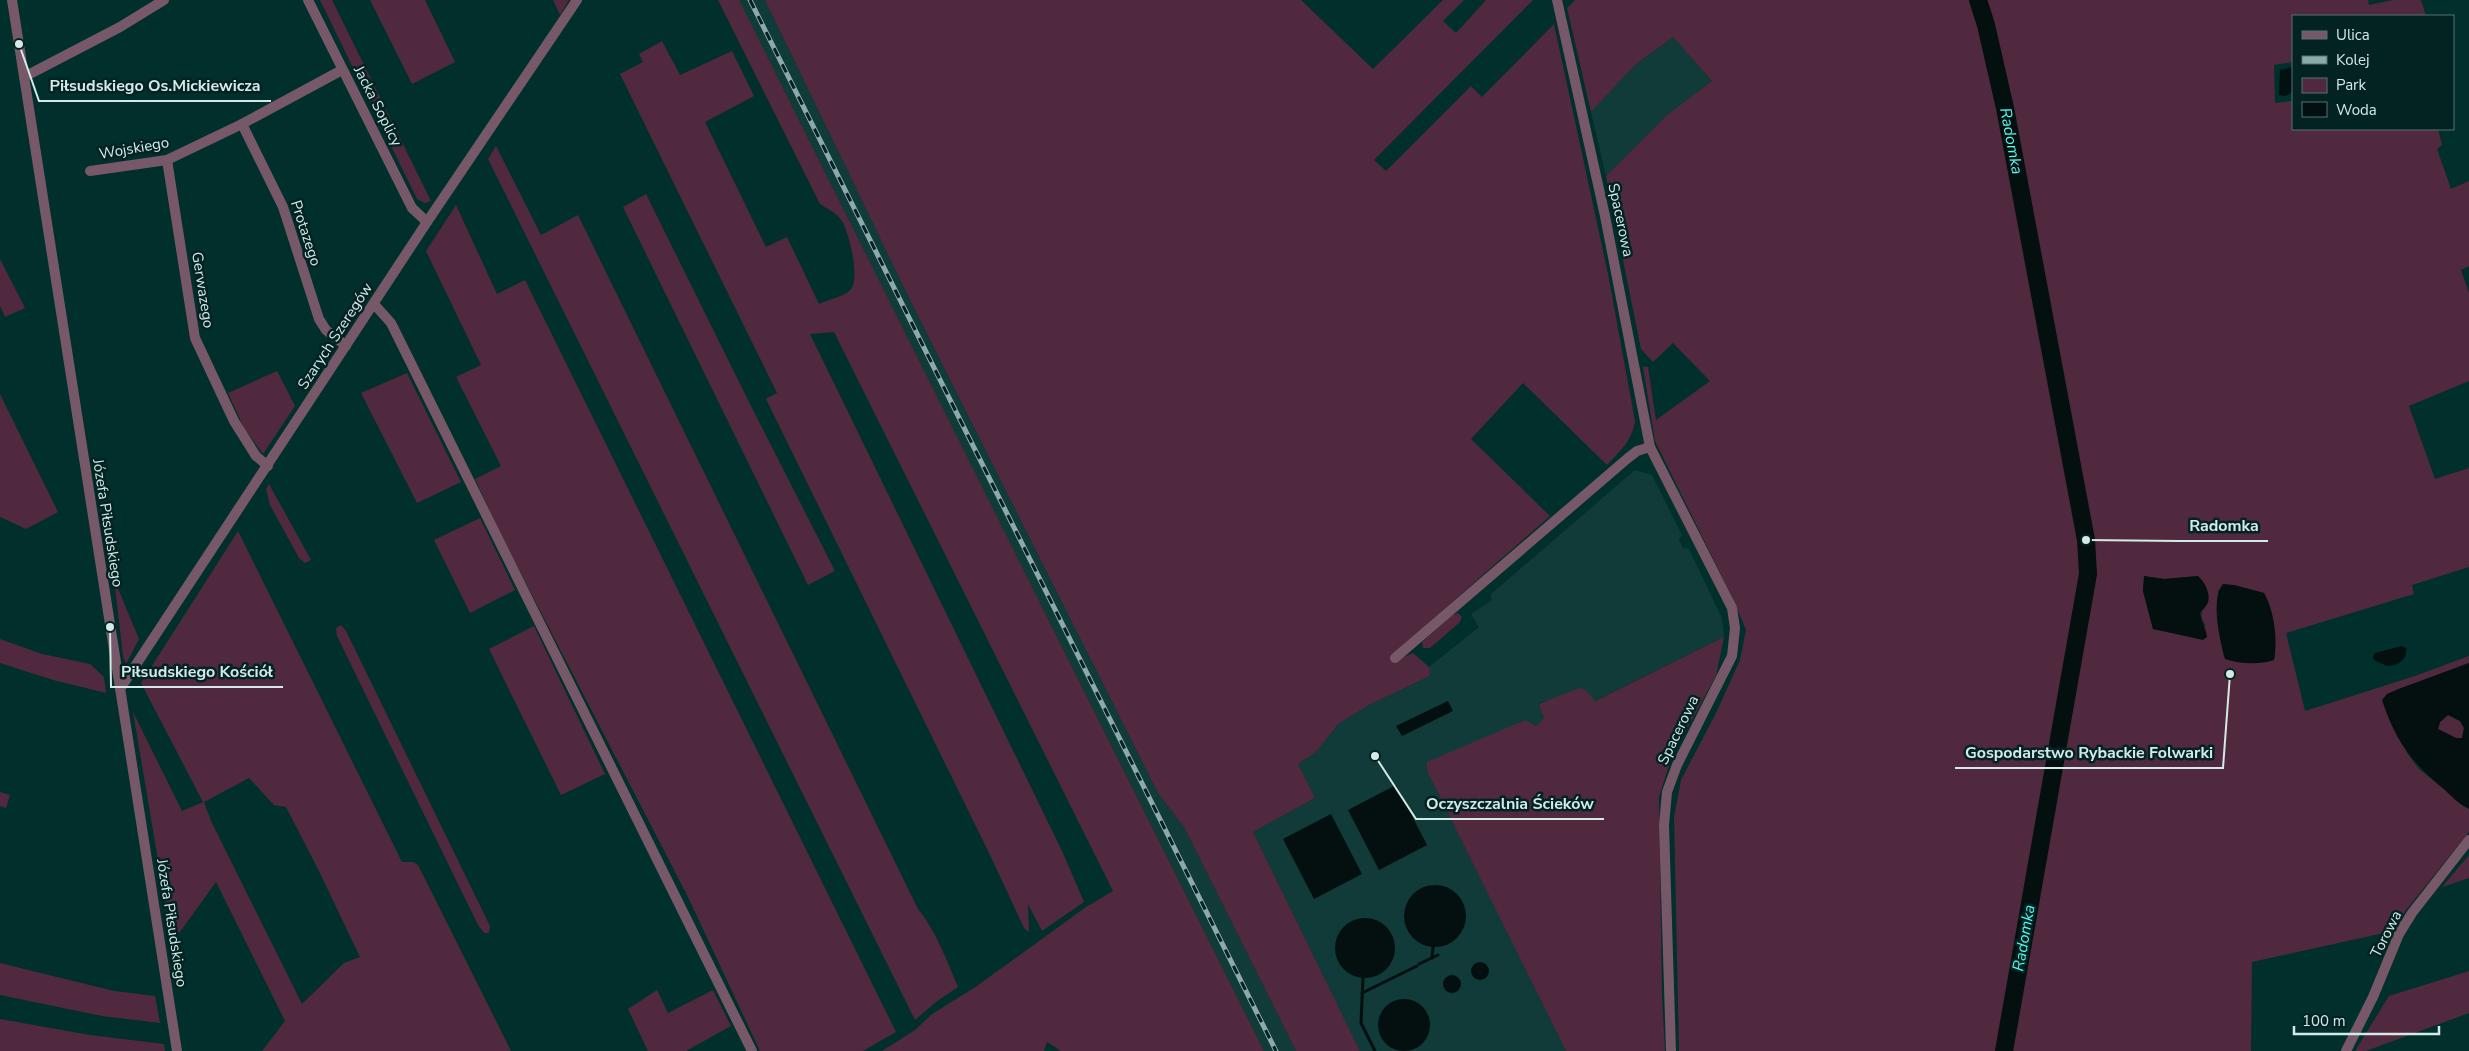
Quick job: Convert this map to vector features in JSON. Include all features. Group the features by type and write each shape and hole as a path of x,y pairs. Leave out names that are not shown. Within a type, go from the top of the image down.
{"street":[{"name":"Józefa Piłsudskiego","path":"12,0 177,1051"},
{"path":"24,77 120,27 164,0"},
{"name":"Jacka Soplicy","path":"308,0 412,208 427,222"},
{"name":"Szarych Szeregów","path":"120,689 427,222 577,0"},
{"name":"Spacerowa","path":"1556,0 1566,33 1603,207 1650,447 1732,608 1735,628 1732,656 1677,764 1667,792 1664,825 1671,1051"},
{"name":"Wojskiego","path":"90,171 167,160 242,124 342,70"},
{"name":"Protazego","path":"242,124 284,207 319,319 326,330 346,346"},
{"name":"Gerwazego","path":"167,160 195,338 234,421 256,456 268,466"},
{"path":"374,304 391,323 752,1051"},
{"path":"1395,658 1633,454 1650,447"},
{"name":"Torowa","path":"2346,1051 2373,997 2399,934 2412,913 2469,840"}],"shaded area":[{"path":"739,0 765,0 911,302 1158,793 1184,827 1296,1051 1264,1051"},
{"path":"1673,37 1712,81 1667,115 1606,176 1591,112 1635,65"},
{"path":"1635,470 1652,475 1682,535 1679,540 1683,548 1689,549 1722,618 1724,637 1594,701 1586,690 1539,703 1544,718 1536,726 1524,720 1427,771 1566,1051 1360,1051 1253,832 1315,798 1297,764 1317,751 1338,724 1371,704 1430,676 1429,667 1479,627 1471,614 1492,600 1490,595"}],"green space":[{"path":"320,0 332,0 431,201 425,203 417,199"},
{"path":"370,0 425,0 455,62 412,84"},
{"path":"553,0 569,0 560,15"},
{"path":"718,0 739,0 1264,1051 1061,1051 1047,1042 1044,1051 882,1051 915,1030 932,1014 974,988 1086,907 1113,891 834,332 810,334 1063,853 1084,902 1042,931 1028,904 1029,932 1024,928 766,399 777,393 620,74 643,62 639,54 662,41 680,75 732,51 754,96 705,122 766,247 787,237 819,304 849,291 853,283 854,266 845,227 838,216 820,204"},
{"path":"765,0 1301,0 1373,69 1443,0 1464,0 1443,21 1456,33 1486,0 1533,0 1374,160 1386,171 1471,86 1482,97 1554,24 1608,274 1635,421 1628,440 1607,465 1523,383 1471,439 1550,516 1394,653 1395,661 1413,653 1429,667 1430,676 1371,704 1338,724 1317,751 1298,764 1315,798 1253,832 1360,1051 1296,1051 1184,827 1158,793 911,302"},
{"path":"1575,0 2368,0 2369,5 2393,0 2421,0 2426,15 2292,15 2292,62 2274,65 2275,103 2292,101 2292,130 2438,130 2442,145 2437,149 2451,189 2469,181 2469,266 2461,270 2469,293 2469,381 2409,406 2435,479 2469,468 2469,567 2412,585 2414,594 2286,633 2305,711 2415,676 2469,656 2469,663 2396,690 2407,753 2419,769 2469,809 2469,832 2406,910 2393,931 2252,962 2251,1051 1679,1051 1674,817 1681,780 1717,711 1740,660 1746,630 1733,599 1655,441 1643,367 1648,367 1656,420 1710,381 1673,343 1653,362 1641,349 1606,176 1667,115 1712,81 1673,37 1635,65 1591,112 1567,8","holes":["2144,576 2164,579 2198,576 2207,591 2202,614 2203,622 2206,626 2179,634 2153,629 2143,591","2234,585 2264,593 2273,618 2275,643 2257,662 2237,662 2224,657 2217,619 2218,590"]},
{"path":"496,146 541,235 578,215 918,909 941,946 958,987 915,1020 488,159"},
{"path":"646,194 835,571 808,585 623,207"},
{"path":"456,205 497,294 525,280 896,1032 863,1051 760,1051 687,895 502,537 475,479 501,466 456,377 481,365 426,251"},
{"path":"0,259 25,308 5,317 0,306"},
{"path":"277,371 295,406 263,454 244,428 228,393"},
{"path":"407,373 461,482 417,503 361,393"},
{"path":"0,394 58,512 26,529 0,517"},
{"path":"269,484 311,560 305,563 299,558 270,505 266,489"},
{"path":"480,518 515,590 470,613 434,540"},
{"path":"238,531 402,862 413,862 418,865 511,1051 262,1051 285,1021 216,882 172,943 133,712 182,811 203,802 141,683","holes":["249,778 274,805 286,807 360,957 344,963 302,1004 211,821 204,802"]},
{"path":"114,579 139,639 126,664 123,656"},
{"path":"1458,613 1462,617 1460,622 1430,648 1423,648 1422,642 1452,615"},
{"path":"341,625 346,631 490,926 489,933 484,933 478,925 337,636 336,628"},
{"path":"534,626 605,774 561,795 489,649"},
{"path":"1724,637 1716,676 1672,756 1659,797 1662,996 1665,1051 1566,1051 1427,771 1427,762 1525,720 1536,726 1544,718 1539,704 1579,688 1586,690 1595,701"},
{"path":"0,639 42,654 90,664 104,677 106,693 53,680 0,663"},
{"path":"2448,715 2460,721 2464,728 2462,738 2456,738 2438,729 2440,722"},
{"path":"0,792 10,795 6,808 0,806"},
{"path":"2469,855 2469,878 2442,887"},
{"path":"0,963 114,991 155,996 160,1023 102,1016 0,995"},
{"path":"2469,971 2469,1013 2366,1051 2355,1051 2389,996"},
{"path":"657,990 668,1013 713,990 731,1026 686,1051 648,1051 628,1009"},
{"path":"0,1019 90,1035 164,1044 165,1051 0,1051"}],"water":[{"path":"2292,67 2292,92 2285,96 2279,95 2280,70"},
{"path":"2144,576 2164,579 2198,576 2205,586 2209,598 2200,613 2207,637 2203,640 2153,629 2143,591"},
{"path":"2223,584 2264,593 2274,625 2276,643 2274,660 2250,663 2225,659 2217,620 2217,600"},
{"path":"2402,646 2406,648 2406,652 2401,662 2387,666 2374,660 2373,656 2375,653"},
{"path":"2469,663 2469,809 2456,801 2423,770 2399,740 2382,700 2387,694","holes":["2448,715 2460,721 2464,728 2462,738 2456,738 2438,729 2440,722"]},
{"path":"1448,701 1453,711 1402,736 1396,726"},
{"path":"1396,785 1427,845 1379,870 1348,810"},
{"path":"1331,814 1362,874 1314,899 1283,839"},
{"path":"1435,885 1447,888 1457,894 1463,904 1466,916 1463,928 1457,938 1447,944 1435,947 1423,944 1413,938 1407,928 1404,916 1407,904 1413,894 1423,888"},
{"path":"1359,918 1371,918 1387,926 1393,936 1395,948 1393,960 1387,970 1371,978 1359,978 1343,970 1335,954 1335,942 1343,926"},
{"path":"1480,962 1486,965 1489,971 1486,977 1480,980 1474,977 1471,971 1474,965"},
{"path":"1452,975 1458,978 1461,984 1458,990 1452,993 1446,990 1443,984 1446,978"},
{"path":"1399,999 1409,999 1419,1003 1426,1010 1430,1025 1426,1040 1419,1047 1409,1051 1399,1051 1389,1047 1382,1040 1378,1030 1378,1020 1382,1010 1389,1003"}],"waterway":[{"name":"Radomka","path":"1978,0 1986,25 2005,108 2086,540 2088,574 2004,1051"},
{"path":"1432,958 1433,947"},
{"path":"1419,964 1438,955"},
{"path":"1362,993 1417,966"},
{"path":"1363,978 1361,1023 1375,1051"}],"railway":[{"path":"750,0 1276,1051"}],"place":[{"name":"Piłsudskiego Os.Mickiewicza","path":"19,44"},
{"name":"Radomka","path":"2086,540"},
{"name":"Piłsudskiego Kościół","path":"110,627"},
{"name":"Gospodarstwo Rybackie Folwarki","path":"2230,674"},
{"name":"Oczyszczalnia Ścieków","path":"1375,756"}]}
